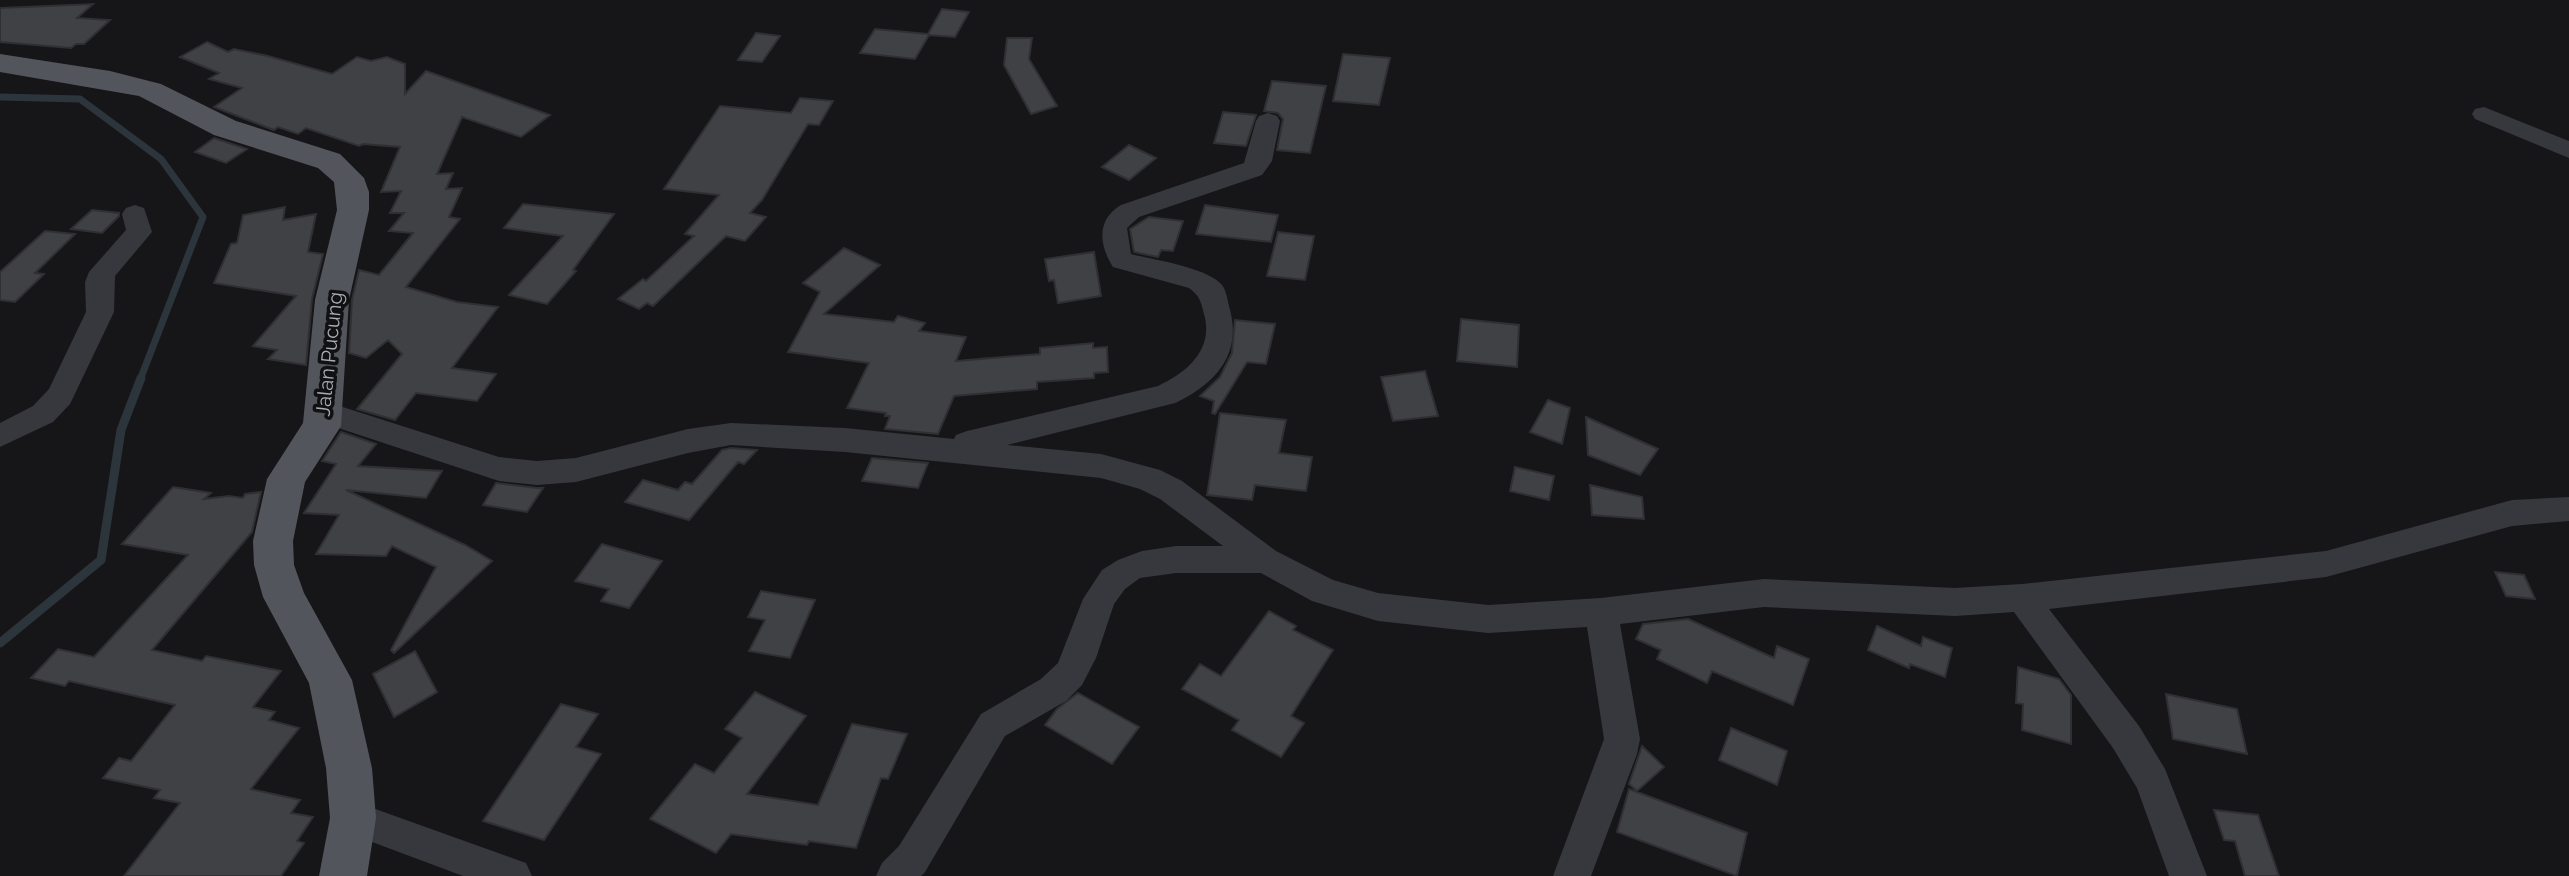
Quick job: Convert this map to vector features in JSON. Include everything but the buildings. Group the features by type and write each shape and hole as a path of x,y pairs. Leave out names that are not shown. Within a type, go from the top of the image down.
{"main road":[{"name":"Jalan Pucung","path":"0,63 110,80 150,90 225,128 329,161 348,178 353,192 353,210 332,300 324,412 319,433 282,488 273,541 274,565 284,597 330,680 349,768 353,818 343,876"}],"street":[{"path":"2484,114 2569,150"},
{"path":"945,449 1165,395 1200,376 1211,363 1221,339 1222,328 1211,290 1198,281 1122,261 1117,253 1114,228 1130,211 1253,169 1259,161 1268,121"},
{"path":"0,436 43,414 60,396 100,312 99,282 103,272 139,232 135,214"},
{"path":"324,412 499,469 537,473 576,470 688,441 731,434 945,449 1101,466 1149,479 1171,490 1265,560 1324,591 1378,607 1488,619 1601,612 1764,593 1955,602 2022,598 2326,564 2512,513 2569,509"},
{"path":"895,876 912,859 993,725 1007,713 1051,691 1070,675 1097,604 1111,581 1130,568 1155,561 1265,560"},
{"path":"2022,598 2126,737 2152,781 2188,876"},
{"path":"1572,876 1622,739 1601,612"},
{"path":"353,818 513,876"}],"waterway":[{"path":"0,97 80,99 161,159 203,217 140,380"},
{"path":"0,643 101,560 121,430 141,378"}]}
